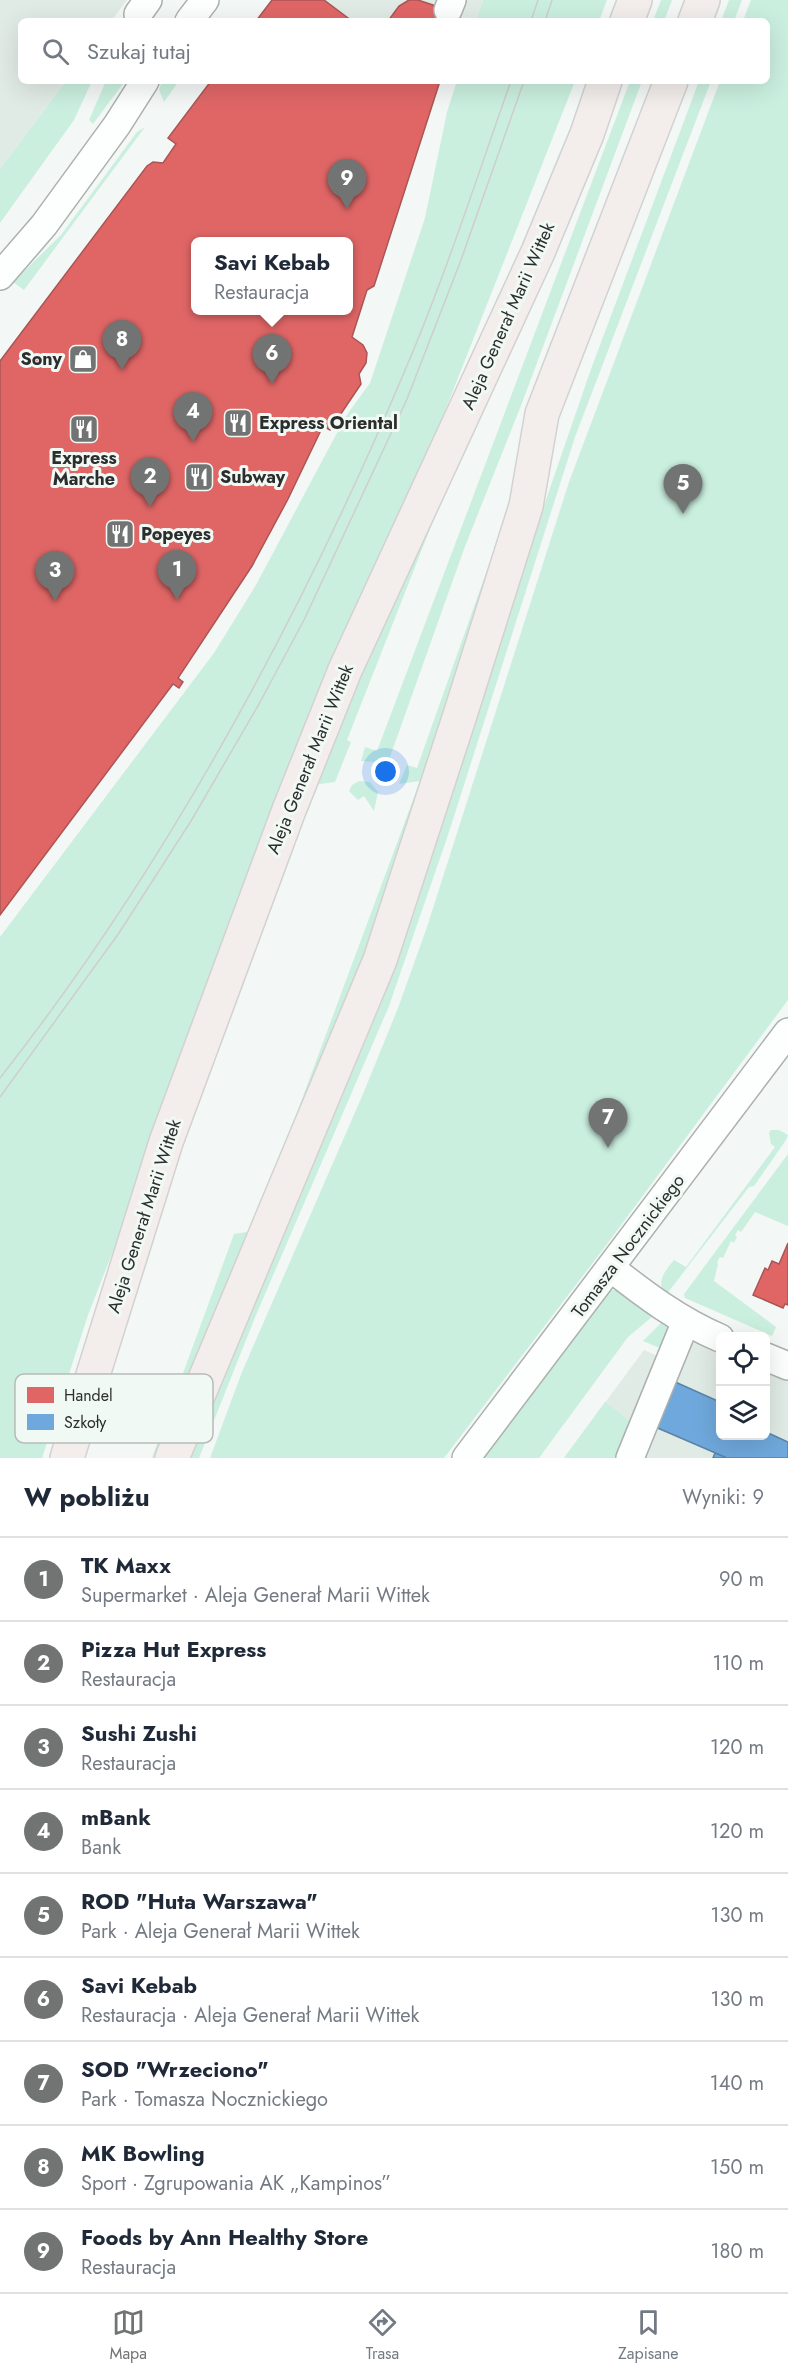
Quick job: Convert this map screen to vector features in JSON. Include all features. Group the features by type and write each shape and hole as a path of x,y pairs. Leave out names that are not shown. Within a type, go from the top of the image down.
{"main road":[{"path":"628,18 635,0"},
{"path":"695,18 703,0"},
{"name":"Aleja Generał Marii Wittek","path":"93,1374 166,1142 289,810 345,670 538,252 587,134 604,84"},
{"path":"207,1374 380,960 526,506 542,414 670,84"},
{"name":"Aleja Generał Marii Wittek","path":"67,1458 72,1443"},
{"path":"172,1458 178,1443"}],"street":[{"path":"191,18 205,0"},
{"path":"0,276 50,218 117,125 143,84"},
{"name":"Tomasza Nocznickiego","path":"466,1458 611,1268 760,1053 788,1032"},
{"path":"611,1268 686,1321 716,1336"},
{"path":"630,1458 686,1321"},
{"path":"770,1359 788,1366"}],"shaded area":[{"path":"0,0 127,0 113,18 18,18 18,84 64,84 0,169"},
{"path":"272,0 483,0 477,18 258,18"},
{"path":"696,1338 716,1347 716,1440 770,1440 770,1371 788,1378 788,1458 564,1458 644,1350 680,1366"}],"green space":[{"path":"483,0 607,0 600,18 477,18"},
{"path":"661,0 672,0 665,18 654,18"},
{"path":"729,0 742,0 735,18 722,18"},
{"path":"751,0 788,0 788,1000 604,1248 444,1458 210,1458 242,1372 398,1008 427,927 569,482 719,84 770,84 770,18 744,18"},
{"path":"64,84 91,84 74,120 0,223 0,169"},
{"path":"105,84 123,84 93,124 89,120"},
{"path":"161,84 177,84 164,102 159,90"},
{"path":"456,84 574,84 428,454 337,651 88,1315 69,1374 15,1374 15,1443 47,1443 42,1458 0,1458 0,937 214,653 256,585 346,416 370,383 425,218 447,112"},
{"path":"629,84 641,84 522,403 464,549 390,757 393,760 389,770 373,762 361,761 365,747 377,751"},
{"path":"698,84 710,84 575,437 448,835 389,1006 256,1315 213,1423 213,1401 381,1004 416,907 528,552 591,369"},
{"path":"145,127 24,290 13,282 61,235 137,132"},
{"path":"439,506 347,740 351,742 335,782 313,785 383,613"},
{"path":"491,569 365,959 195,1374 183,1374 234,1234 253,1231 420,781 399,784 407,765 417,768 487,570"},
{"path":"359,781 370,782 378,792 374,811 364,796 358,800 349,791 352,785"},
{"path":"771,1130 779,1130 788,1135 786,1140 754,1186 749,1187 666,1295 661,1286 665,1272 674,1260 686,1267 775,1147 771,1144 769,1133"},
{"path":"788,1154 788,1226 755,1212 741,1232 738,1230 734,1243 731,1241 723,1258 720,1257 717,1262 714,1281 776,1327 772,1336 770,1332 763,1332 685,1298 684,1294"},
{"path":"622,1290 653,1316 628,1337 539,1458 481,1458 607,1292"},
{"path":"666,1322 670,1328 667,1351 643,1341 661,1323"},
{"path":"605,1402 635,1425 621,1458 564,1458"},
{"path":"157,1443 166,1443 160,1458 152,1458"},
{"path":"195,1443 205,1443 199,1458 189,1458"}],"building: Handel":[{"path":"272,0 324,0 348,18 258,18"},
{"path":"409,0 418,0 448,10 455,18 390,18 399,6"},
{"path":"209,84 439,84 374,286 367,290 352,337 363,345 367,353 366,363 359,374 361,384 330,430 323,426 288,499 252,566 178,678 183,682 179,688 173,684 0,915 0,361 147,166 153,162 163,163 176,144 168,138"},
{"path":"788,1243 788,1305 785,1304 783,1308 753,1295 765,1268 768,1270 772,1261 779,1264"}],"building: Szkoły":[{"path":"673,1381 716,1400 716,1440 770,1440 770,1434 788,1442 788,1458 727,1458 653,1426"},
{"path":"715,1453 727,1458 713,1458"}],"tram line":[{"path":"532,18 538,0"},
{"path":"546,18 552,0"},
{"path":"0,1078 62,996 120,912 175,825 276,646 322,555 421,333 510,84"},
{"path":"0,1097 119,933 191,821 259,704 304,620 407,399 461,260 523,84"}],"place":[{"name":"Foods by Ann Healthy Store","path":"347,209"},
{"name":"Sony","path":"83,359"},
{"name":"MK Bowling","path":"122,370"},
{"name":"Savi Kebab","path":"272,384"},
{"name":"Express Oriental","path":"238,423"},
{"name":"Express Marche","path":"84,429"},
{"name":"mBank","path":"193,442"},
{"name":"Subway","path":"199,477"},
{"name":"Pizza Hut Express","path":"150,507"},
{"name":"ROD \"Huta Warszawa\"","path":"683,514"},
{"name":"Popeyes","path":"120,534"},
{"name":"TK Maxx","path":"177,600"},
{"name":"Sushi Zushi","path":"55,601"},
{"name":"SOD \"Wrzeciono\"","path":"608,1148"}]}
